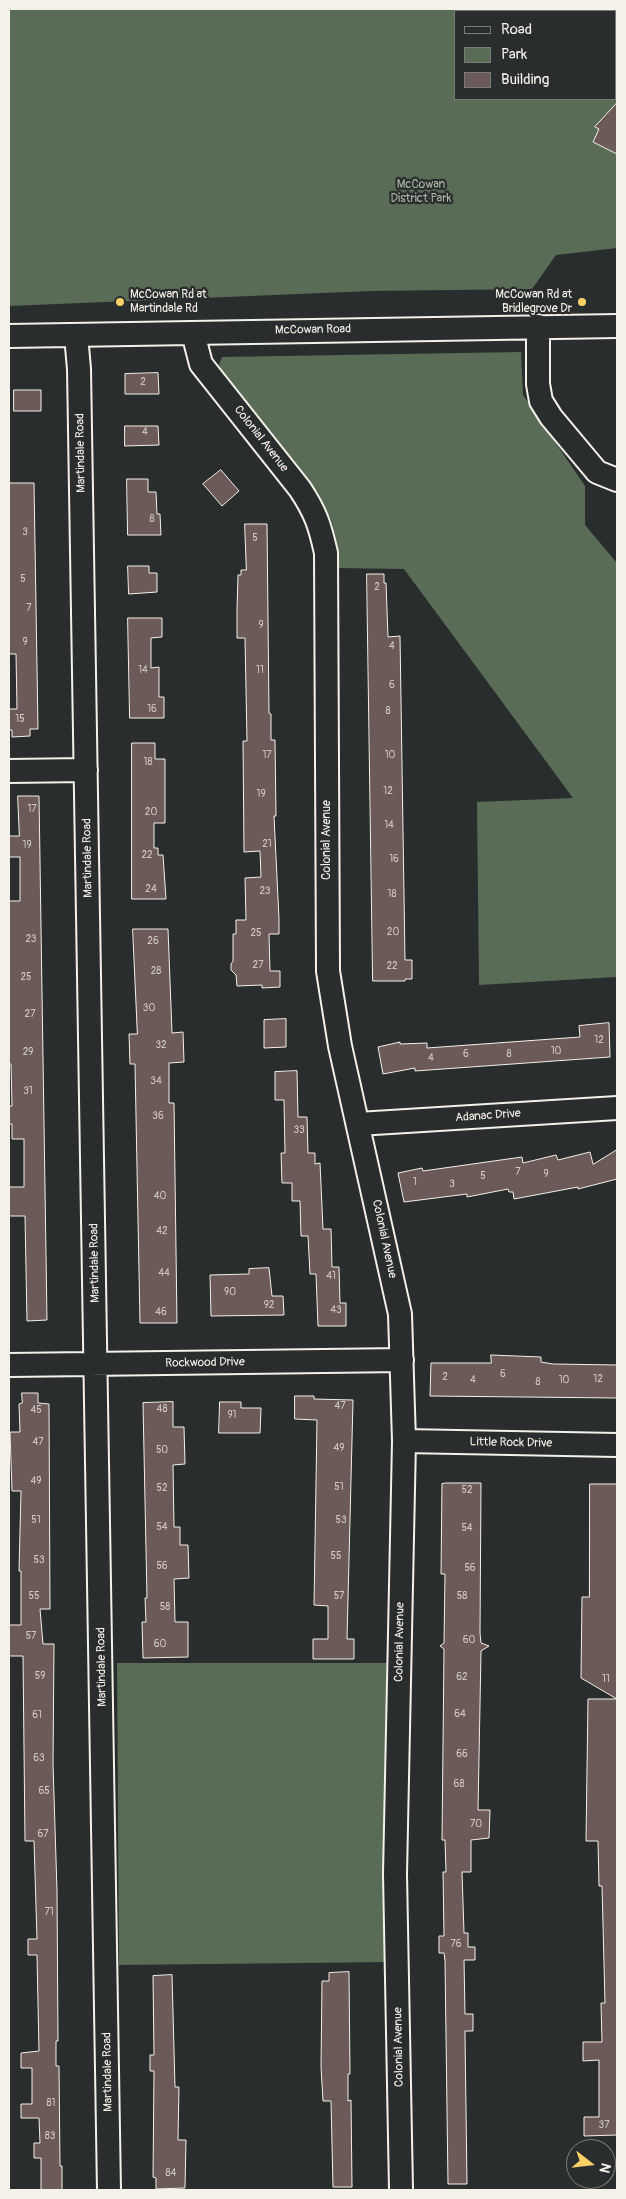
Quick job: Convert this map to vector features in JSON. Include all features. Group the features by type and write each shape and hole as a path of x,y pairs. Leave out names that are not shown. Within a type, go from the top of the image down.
{"street":[{"path":"538,326 538,384 541,401 551,417 597,472 617,480"},
{"name":"McCowan Road","path":"9,336 617,326"},
{"name":"Colonial Avenue","path":"193,333 202,364 300,489 314,510 326,553 328,971 340,1046 400,1314 404,1440 395,1874 401,2190"},
{"name":"Martindale Road","path":"76,335 79,378 97,1364 109,2190"},
{"path":"9,771 86,770"},
{"name":"Adanac Drive","path":"358,1124 617,1108"},
{"name":"Rockwood Drive","path":"9,1365 402,1360"},
{"name":"Little Rock Drive","path":"404,1440 617,1445"}],"green space":[{"name":"McCowan District Park","path":"9,9 617,9 617,248 556,255 532,289 370,291 9,306"},
{"path":"521,352 523,395 585,486 585,525 617,563 617,977 479,985 477,802 573,798 404,569 337,568 337,543 332,522 318,492 222,372 219,364 222,357"},
{"path":"117,1663 390,1663 391,1962 119,1965"}],"building":[{"path":"617,103 617,154 593,142 599,129 595,127"},
{"path":"158,373 159,394 125,394 125,374"},
{"path":"14,390 41,390 41,411 14,411"},
{"path":"125,426 158,426 159,445 125,446"},
{"path":"221,470 239,491 222,506 203,484"},
{"path":"127,479 148,479 148,492 156,492 157,514 160,514 161,535 128,535"},
{"path":"9,483 34,483 38,729 30,729 30,736 12,737 12,730 9,730 9,709 17,709 16,654 9,654"},
{"path":"245,524 267,524 269,713 271,714 271,740 275,740 276,816 274,816 279,919 279,934 269,934 270,971 280,971 280,987 262,988 262,985 237,986 236,975 231,970 233,934 236,934 236,920 246,920 245,878 261,877 260,851 244,852 243,741 247,741 245,638 237,638 237,610 238,575 241,575 241,570 246,570"},
{"path":"128,566 149,566 149,573 157,573 157,592 129,594"},
{"path":"367,574 384,574 388,637 400,636 405,960 412,960 412,979 405,979 405,981 373,981"},
{"path":"128,618 162,618 162,637 151,638 151,668 159,667 159,697 164,697 164,718 130,718"},
{"path":"132,743 155,743 155,759 165,759 165,823 154,823 154,848 158,848 158,855 163,855 166,899 132,899"},
{"path":"18,796 39,796 47,1320 27,1321 25,1216 9,1216 9,1187 24,1187 24,1139 12,1139 12,1124 9,1124 9,1106 12,1106 11,1064 9,1064 9,901 20,901 20,857 9,857 9,836 19,836"},
{"path":"133,929 168,929 172,1033 183,1032 184,1062 169,1063 169,1103 174,1103 177,1323 140,1323 135,1064 130,1064 129,1034 137,1034"},
{"path":"286,1019 286,1047 264,1048 264,1020"},
{"path":"609,1023 610,1057 415,1071 415,1068 383,1074 378,1047 400,1042 400,1044 427,1043 427,1048 580,1037 579,1026"},
{"path":"297,1071 298,1117 307,1117 308,1153 315,1153 315,1164 320,1163 323,1229 331,1229 332,1267 339,1267 340,1303 346,1303 346,1326 318,1326 316,1274 310,1274 308,1236 301,1236 300,1201 292,1201 292,1183 282,1183 281,1153 285,1153 284,1100 275,1100 275,1072"},
{"path":"617,1150 617,1179 578,1189 578,1187 514,1199 513,1192 509,1192 508,1189 467,1197 467,1194 404,1202 398,1173 422,1168 423,1171 522,1157 523,1163 556,1155 558,1160 590,1152 593,1164"},
{"path":"269,1268 272,1296 283,1296 284,1315 211,1316 210,1275 249,1274 249,1269"},
{"path":"491,1355 541,1357 541,1362 553,1364 617,1365 617,1398 430,1396 431,1363 491,1363"},
{"path":"22,1393 38,1393 38,1403 49,1404 50,1609 40,1609 43,1644 54,1644 53,1764 57,1891 58,2041 56,2041 56,2066 59,2066 62,2190 41,2190 41,2158 34,2158 34,2143 40,2143 39,2118 21,2118 21,2104 32,2104 32,2068 21,2068 21,2053 39,2051 37,1955 28,1955 28,1939 37,1939 34,1841 25,1841 23,1656 9,1656 9,1625 21,1625 21,1571 19,1571 21,1491 12,1491 10,1432 20,1432 19,1404 22,1403"},
{"path":"295,1396 314,1396 314,1399 353,1400 347,1639 354,1639 354,1659 313,1659 313,1639 328,1639 328,1606 314,1605 317,1420 295,1419"},
{"path":"173,1402 173,1427 184,1427 185,1464 173,1465 174,1527 180,1527 180,1545 188,1545 189,1578 174,1579 175,1622 188,1622 188,1657 143,1658 142,1622 146,1622 145,1598 147,1598 143,1403"},
{"path":"220,1402 241,1402 241,1408 261,1408 260,1433 219,1433"},
{"path":"481,1483 480,1633 481,1643 489,1646 481,1651 478,1810 490,1810 489,1838 471,1840 471,1872 462,1872 464,1933 468,1933 468,1947 475,1947 475,1960 464,1960 465,2014 473,2014 473,2031 465,2031 467,2184 448,2184 445,1961 444,1953 439,1953 439,1936 444,1936 443,1872 446,1872 445,1840 442,1840 444,1649 440,1646 444,1643 445,1574 441,1574 442,1484"},
{"path":"590,1484 617,1484 617,1699 581,1678 582,1597 589,1597"},
{"path":"588,1699 617,1699 617,2135 584,2136 584,2117 599,2117 599,2060 583,2061 583,2042 602,2042 601,2003 605,2003 602,1886 599,1886 598,1841 586,1841"},
{"path":"349,1972 350,2074 348,2074 348,2101 351,2100 352,2187 333,2187 331,2101 323,2101 321,2067 322,1981 329,1981 329,1973"},
{"path":"172,1975 175,2087 179,2087 178,2140 186,2140 185,2188 156,2189 156,2178 153,2177 154,2071 150,2071 150,2055 154,2055 153,1976"}],"place":[{"name":"McCowan Rd at Martindale Rd","path":"120,302"},
{"name":"McCowan Rd at Bridlegrove Dr","path":"582,302"}]}
